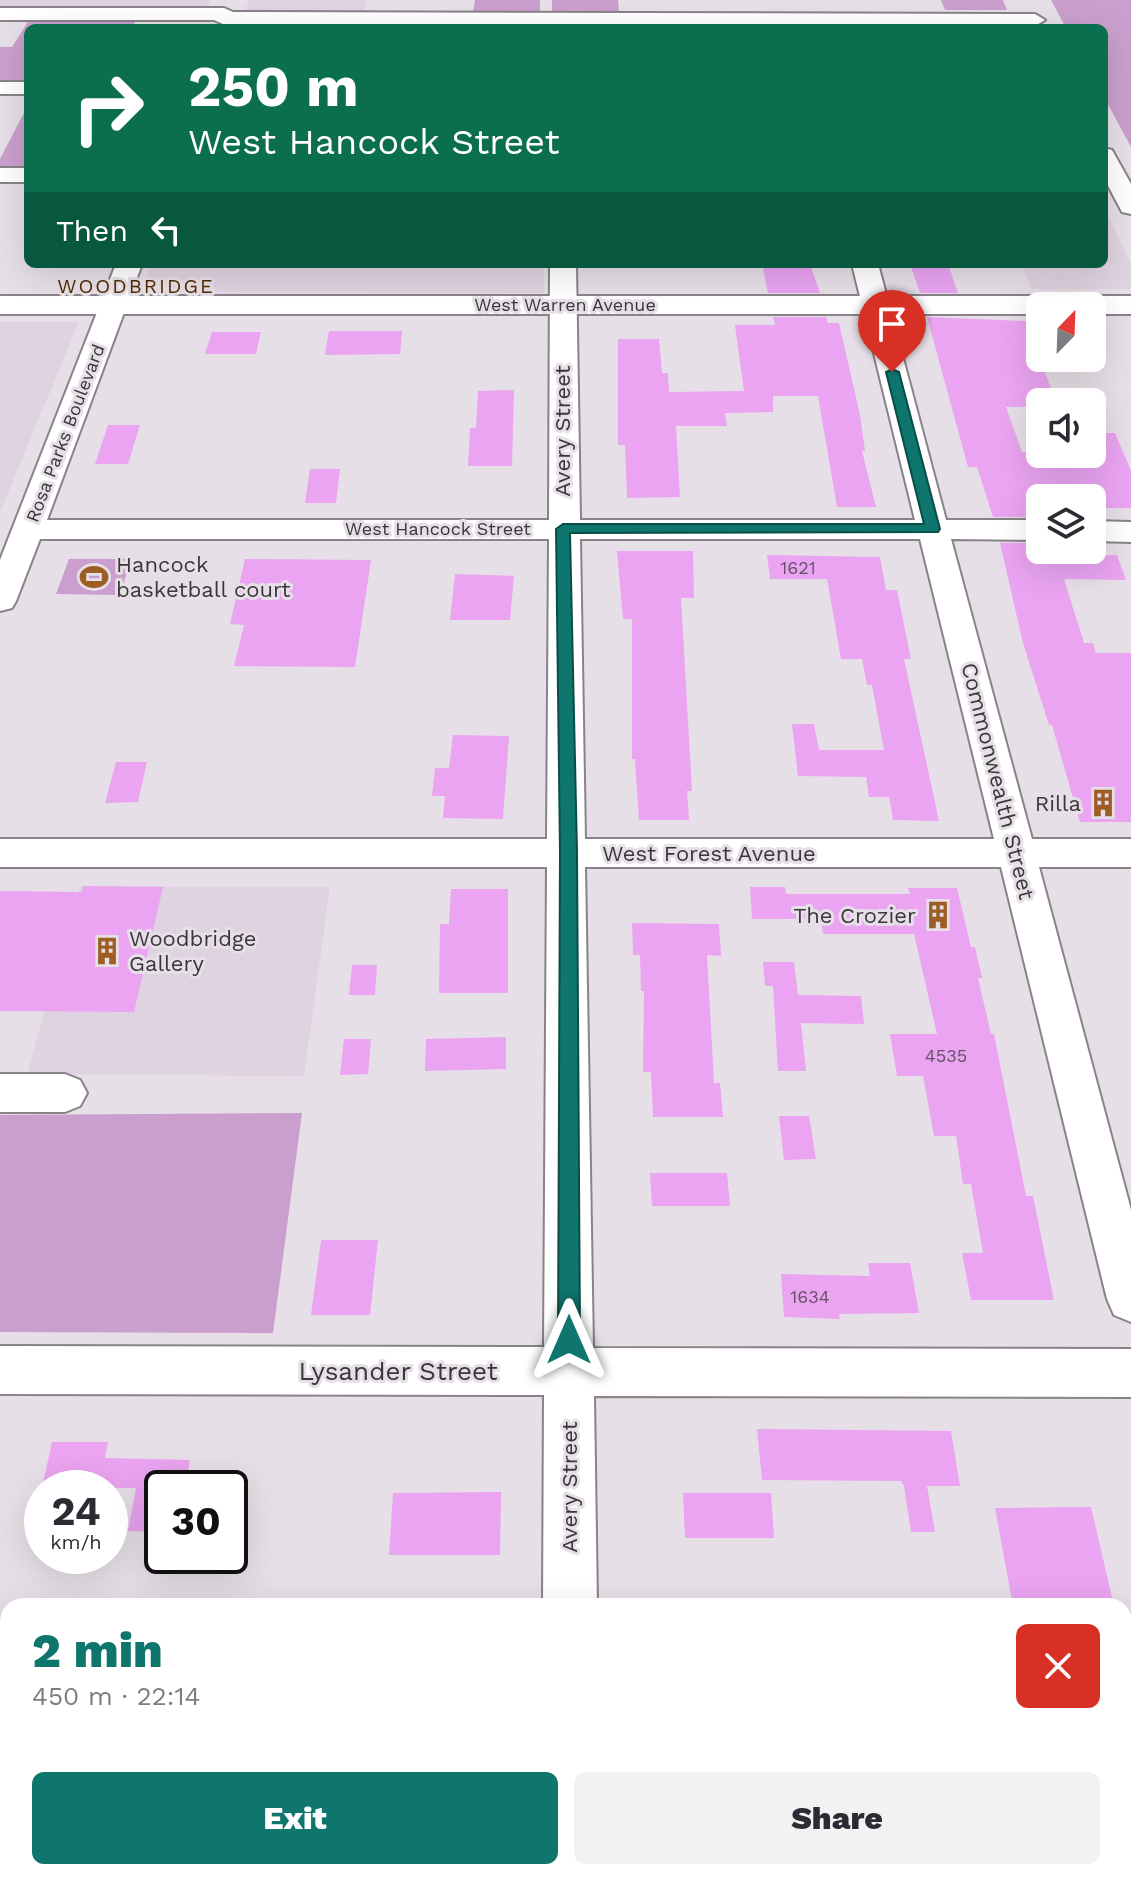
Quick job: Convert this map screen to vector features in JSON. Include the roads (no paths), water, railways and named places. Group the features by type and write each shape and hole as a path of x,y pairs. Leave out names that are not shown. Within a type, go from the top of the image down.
{"main road":[{"name":"West Warren Avenue","path":"0,305 1131,305"}],"street":[{"path":"1025,0 1037,24"},
{"path":"0,14 224,15 453,10 566,24 634,10 803,24 823,10 1037,24"},
{"path":"0,88 24,88"},
{"path":"1108,163 1131,207"},
{"path":"0,175 24,175"},
{"name":"Rosa Parks Boulevard","path":"0,601 128,268"},
{"name":"Avery Street","path":"563,268 570,1598"},
{"name":"Commonwealth Street","path":"866,268 1131,1299"},
{"name":"West Hancock Street","path":"28,529 1026,530"},
{"path":"1106,531 1131,532"},
{"name":"West Forest Avenue","path":"0,853 1131,853"},
{"path":"0,1093 65,1093"},
{"name":"Lysander Street","path":"0,1370 1131,1373"}],"place":[{"name":"Hancock basketball court","path":"94,577"},
{"name":"Rilla","path":"1103,803"},
{"name":"The Crozier","path":"938,915"},
{"name":"Woodbridge Gallery","path":"107,951"}],"district":[{"name":"WOODBRIDGE","path":"136,286"}]}
